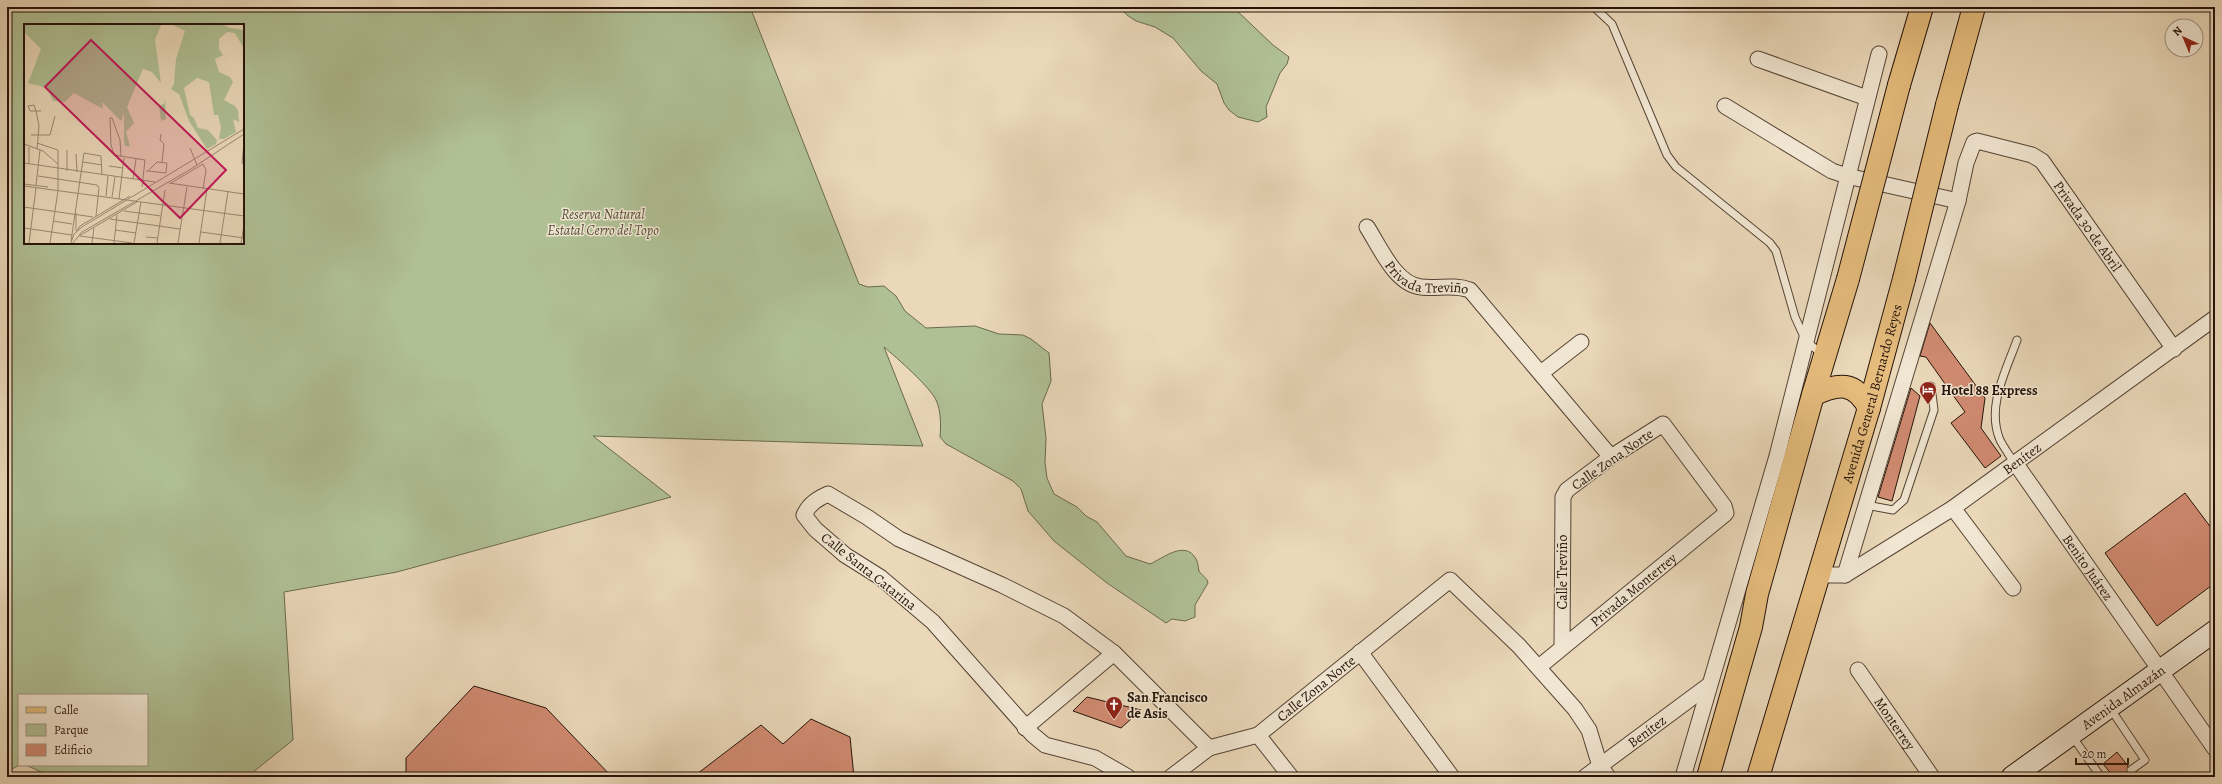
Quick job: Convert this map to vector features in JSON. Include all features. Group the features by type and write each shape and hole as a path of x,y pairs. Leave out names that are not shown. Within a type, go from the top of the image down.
{"main road":[{"path":"1708,777 1751,627 1786,458 1813,395 1848,279 1899,85 1922,7"},
{"name":"Avenida General Bernardo Reyes","path":"1758,777 1869,408 1904,279 1947,105 1974,7"},
{"path":"1813,395 1836,386 1847,386 1864,398 1869,408"},
{"name":"Avenida Almazán","path":"2012,777 2215,631"}],"street":[{"path":"1683,777 1709,685 1786,458 1806,341 1879,54"},
{"path":"1758,59 1868,98"},
{"path":"1725,106 1832,171 1847,176 1958,201 1845,575 1818,575"},
{"name":"Privada 30 de Abril","path":"1958,201 1966,163 1974,142 2032,155 2042,161 2174,349"},
{"name":"Privada Treviño","path":"1367,228 1398,274 1406,281 1421,287 1448,285 1470,290 1541,373"},
{"name":"Benítez","path":"1845,575 1953,508 2016,464 2215,318"},
{"path":"1581,342 1541,373 1611,457"},
{"name":"Calle Zona Norte","path":"1563,496 1567,490 1611,457 1663,424 1726,511"},
{"name":"Benito Juárez","path":"2016,464 2159,671 2215,749"},
{"name":"Calle Santa Catarina","path":"1114,653 1064,616 1002,585 899,539 867,517 828,494 815,501 804,515 815,528 845,555 880,577 933,622 1025,728 1045,745 1095,758 1128,777"},
{"name":"Calle Treviño","path":"1562,648 1563,496"},
{"path":"1953,508 2013,588"},
{"name":"Privada Monterrey","path":"1539,667 1724,515 1726,511"},
{"name":"Calle Zona Norte","path":"1171,777 1209,748 1258,735 1450,580 1539,667"},
{"path":"1360,652 1452,777"},
{"path":"1025,728 1114,653 1209,748"},
{"path":"1539,667 1583,719 1589,730 1604,771"},
{"name":"Monterrey","path":"1858,670 1932,777"},
{"name":"Benítez","path":"1585,777 1604,771 1709,685"},
{"path":"1258,735 1291,777"}],"lane":[{"path":"1594,7 1612,24 1667,155 1676,167 1770,243 1776,251 1795,317 1806,341 1824,357"},
{"path":"2016,464 2000,440 1994,414 2004,376 2017,340"},
{"path":"1866,505 1893,510 1904,500 1934,410 1931,386"},
{"path":"2110,707 2145,760 2131,770"},
{"path":"2071,734 2101,777"}],"green space":[{"name":"Reserva Natural Estatal Cerro del Topo","path":"7,7 750,7 859,284 868,287 884,286 896,296 905,311 926,328 975,326 999,334 1023,335 1031,339 1049,353 1051,381 1042,404 1046,438 1045,463 1047,478 1054,494 1077,507 1086,516 1097,522 1126,556 1150,564 1173,552 1180,550 1186,551 1191,553 1196,559 1199,571 1207,579 1208,583 1195,605 1195,617 1185,621 1172,619 1166,623 1107,583 1054,541 1028,511 1021,489 1013,481 946,444 940,437 940,413 938,404 933,394 912,372 884,347 923,446 593,436 671,497 397,572 284,592 293,740 247,777 52,777 28,766 148,766 148,694 18,694 18,766 7,772"},
{"path":"1119,7 1233,7 1273,45 1289,57 1287,64 1280,73 1266,107 1267,117 1258,122 1238,117 1229,110 1224,103 1217,84 1201,71 1173,38 1155,27 1136,21"}],"building":[{"path":"1930,323 1985,398 1981,428 2001,456 1985,468 1951,423 1965,412 1926,357 1920,356"},
{"path":"1911,388 1920,396 1892,501 1878,497"},
{"path":"2185,493 2215,533 2215,583 2157,626 2105,553"},
{"path":"474,686 546,708 612,777 406,777 406,758"},
{"name":"San Francisco de Asis","path":"1087,697 1141,710 1121,728 1073,711"},
{"path":"811,719 850,737 854,777 693,777 761,725 783,744"},
{"path":"2117,752 2128,766 2127,773 2134,774 2136,777 2114,777 2103,764"}],"place":[{"name":"Hotel 88 Express","path":"1928,405"},
{"name":"San Francisco de Asis","path":"1114,720"}]}
